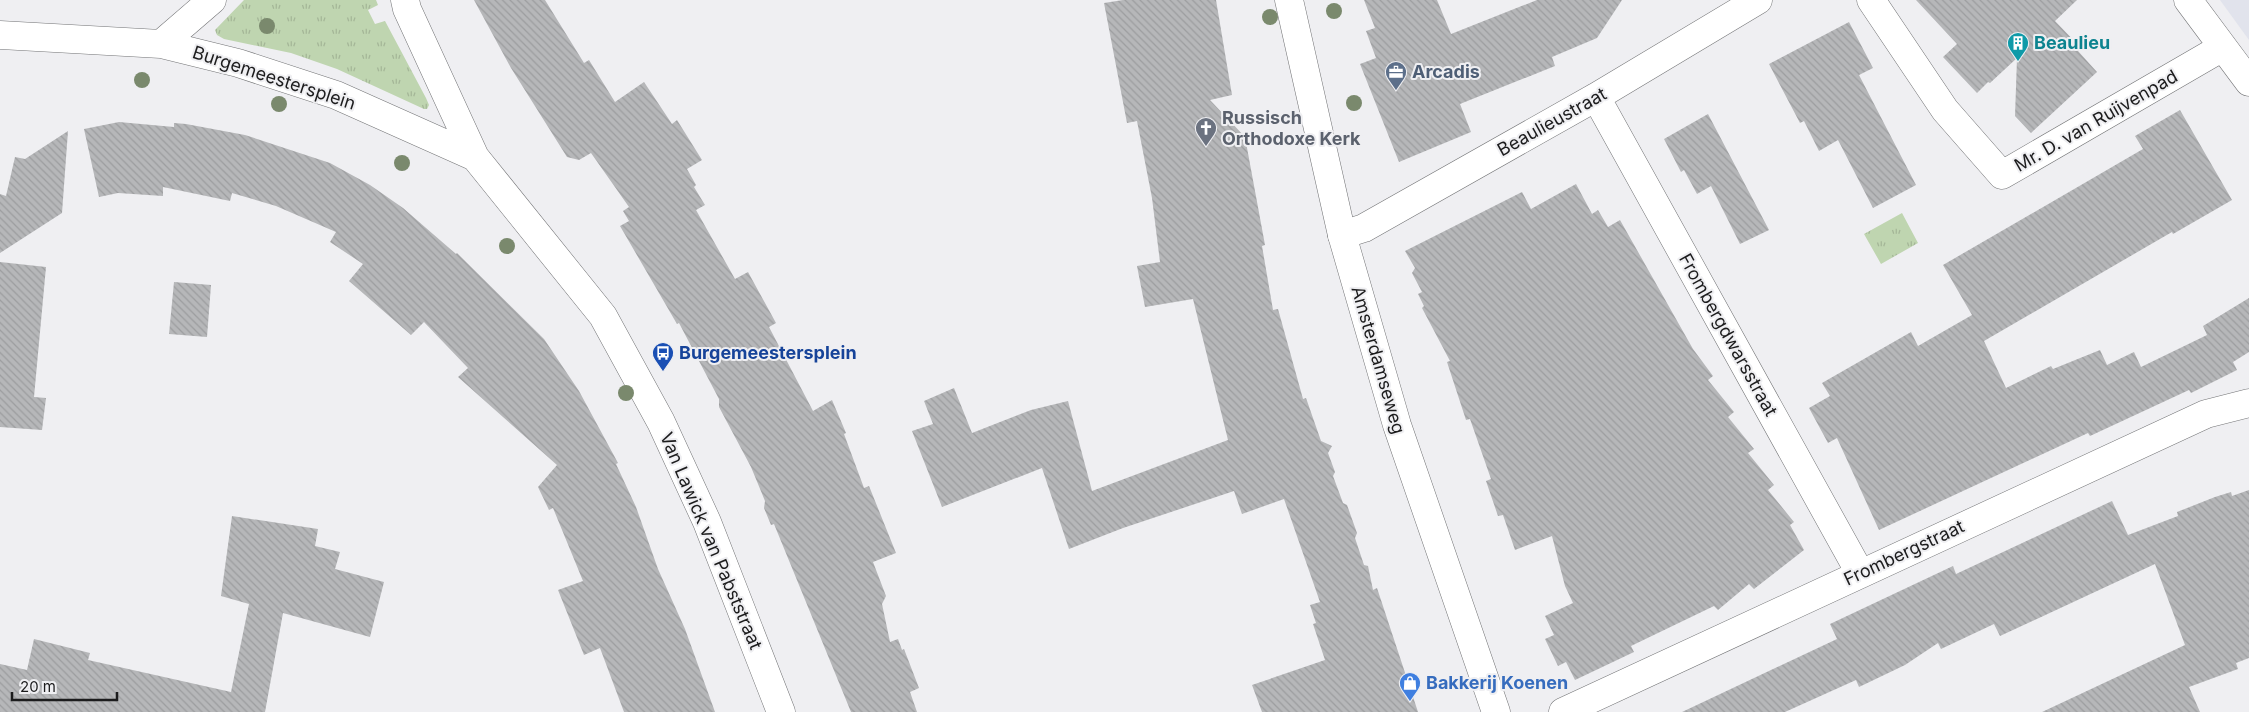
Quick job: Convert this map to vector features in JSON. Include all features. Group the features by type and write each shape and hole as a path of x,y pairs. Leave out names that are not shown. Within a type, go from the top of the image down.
{"street":[{"name":"Burgemeestersplein","path":"161,44 212,0"},
{"path":"405,0 407,9 476,156"},
{"name":"Amsterdamseweg","path":"1289,0 1342,235 1397,424 1496,712"},
{"name":"Beaulieustraat","path":"1342,235 1364,228 1596,97 1758,0"},
{"name":"Mr. D. van Ruijvenpad","path":"1870,0 1945,110 2002,175 2223,47"},
{"path":"2188,0 2249,82"},
{"name":"Burgemeestersplein","path":"0,35 161,44 238,63 336,95 476,156"},
{"name":"Frombergdwarsstraat","path":"1596,97 1860,573"},
{"name":"Van Lawick van Pabststraat","path":"476,156 603,316 661,422 707,522 780,712"},
{"name":"Frombergstraat","path":"1563,712 2206,414 2249,403"}],"shaded area":[{"path":"2220,0 2249,0 2249,40"}],"green space":[{"path":"244,0 376,0 378,5 368,10 375,24 385,21 426,98 429,105 427,109 337,69 291,53 224,39 217,35 215,30"},
{"path":"1902,213 1918,243 1881,264 1864,234"}],"building":[{"path":"474,0 545,0 584,63 589,60 615,102 644,82 672,124 677,120 702,160 687,169 696,185 694,187 705,205 696,210 735,279 748,272 776,323 769,327 813,411 832,400 846,433 844,434 864,488 869,486 896,553 873,562 886,596 882,604 890,642 898,639 902,650 904,649 919,688 910,692 917,712 851,712 774,524 771,525 764,508 765,501 751,467 719,407 719,399 679,323 677,324 620,226 629,221 623,211 629,207 591,153 579,160 567,157 511,68"},
{"path":"1123,0 1216,0 1232,95 1210,100 1245,137 1265,245 1262,246 1273,310 1278,309 1303,399 1306,398 1321,441 1332,446 1328,453 1335,472 1333,476 1343,503 1347,505 1357,533 1355,538 1364,565 1368,566 1373,590 1377,588 1418,712 1262,712 1252,685 1325,660 1313,624 1316,623 1310,605 1320,602 1284,499 1242,514 1234,491 1123,528 1069,549 1042,468 942,507 912,431 933,424 924,401 954,388 972,433 1031,410 1068,401 1092,491 1228,440 1193,299 1145,307 1137,266 1160,262 1152,198 1137,121 1127,123 1104,3"},
{"path":"1364,0 1437,0 1451,34 1537,0 1622,0 1597,38 1552,57 1555,66 1460,104 1471,132 1399,162 1360,64 1376,58 1366,31 1375,28"},
{"name":"Beaulieu","path":"1916,0 2077,0 2055,21 2081,48 2078,51 2097,72 2031,133 2015,116 2017,58 1977,93 1943,57 1957,44"},
{"path":"1849,22 1873,68 1859,75 1916,185 1873,208 1838,140 1819,151 1804,121 1800,123 1769,64"},
{"path":"2180,110 2232,200 2173,234 2172,232 1984,341 2006,388 2051,366 2053,369 2100,350 2107,365 2134,352 2141,367 2207,335 2203,326 2249,298 2249,352 2233,362 2237,370 2191,393 2189,390 2090,436 2088,433 1879,530 1837,438 1828,443 1809,408 1830,396 1822,383 1911,332 1918,346 1972,315 1943,265 2143,149 2135,136"},
{"path":"1708,114 1769,230 1740,244 1711,186 1697,194 1684,170 1681,172 1664,139"},
{"path":"119,122 174,127 174,123 186,124 245,135 330,163 370,185 403,208 457,253 544,339 579,391 618,463 616,464 636,507 658,569 685,629 715,712 624,712 600,648 584,655 558,590 583,581 553,508 549,510 538,487 557,465 458,377 468,368 424,322 411,335 349,281 363,264 330,242 336,232 276,206 232,193 230,201 163,187 163,196 118,193 99,197 84,129"},
{"path":"68,131 62,213 0,253 0,194 6,196 15,157 25,159"},
{"path":"1576,184 1592,214 1598,210 1608,227 1620,220 1693,349 1713,376 1708,380 1734,412 1728,417 1754,449 1748,453 1774,485 1768,490 1794,522 1790,525 1804,550 1754,589 1749,584 1718,610 1714,606 1631,646 1634,652 1575,680 1566,662 1558,666 1545,639 1554,635 1545,616 1573,603 1565,586 1552,536 1515,550 1503,515 1498,516 1486,481 1491,479 1470,419 1466,420 1447,362 1450,361 1422,308 1424,306 1418,294 1422,292 1412,273 1415,268 1405,251 1522,192 1531,209"},
{"path":"0,262 46,267 34,397 46,398 42,430 0,427"},
{"path":"174,282 211,285 207,337 169,334"},
{"path":"2249,490 2249,658 2236,663 2238,669 2189,687 2200,712 2042,712 2185,645 2155,564 2000,636 1994,624 1941,649 1938,643 1905,665 1859,687 1856,680 1785,712 1682,712 1837,639 1830,624 1953,566 1956,574 2112,501 2128,535 2178,516 2177,512 2215,497 2231,492 2232,496"},
{"path":"232,516 318,529 315,546 340,552 335,569 384,582 370,637 283,613 265,712 0,712 0,664 27,670 34,639 90,653 88,660 231,692 249,604 221,596"}],"place":[{"name":"Beaulieu","path":"2018,62"},
{"name":"Arcadis","path":"1396,91"},
{"name":"Russisch Orthodoxe Kerk","path":"1206,147"},
{"name":"Burgemeestersplein","path":"663,372"},
{"name":"Bakkerij Koenen","path":"1410,702"}]}
